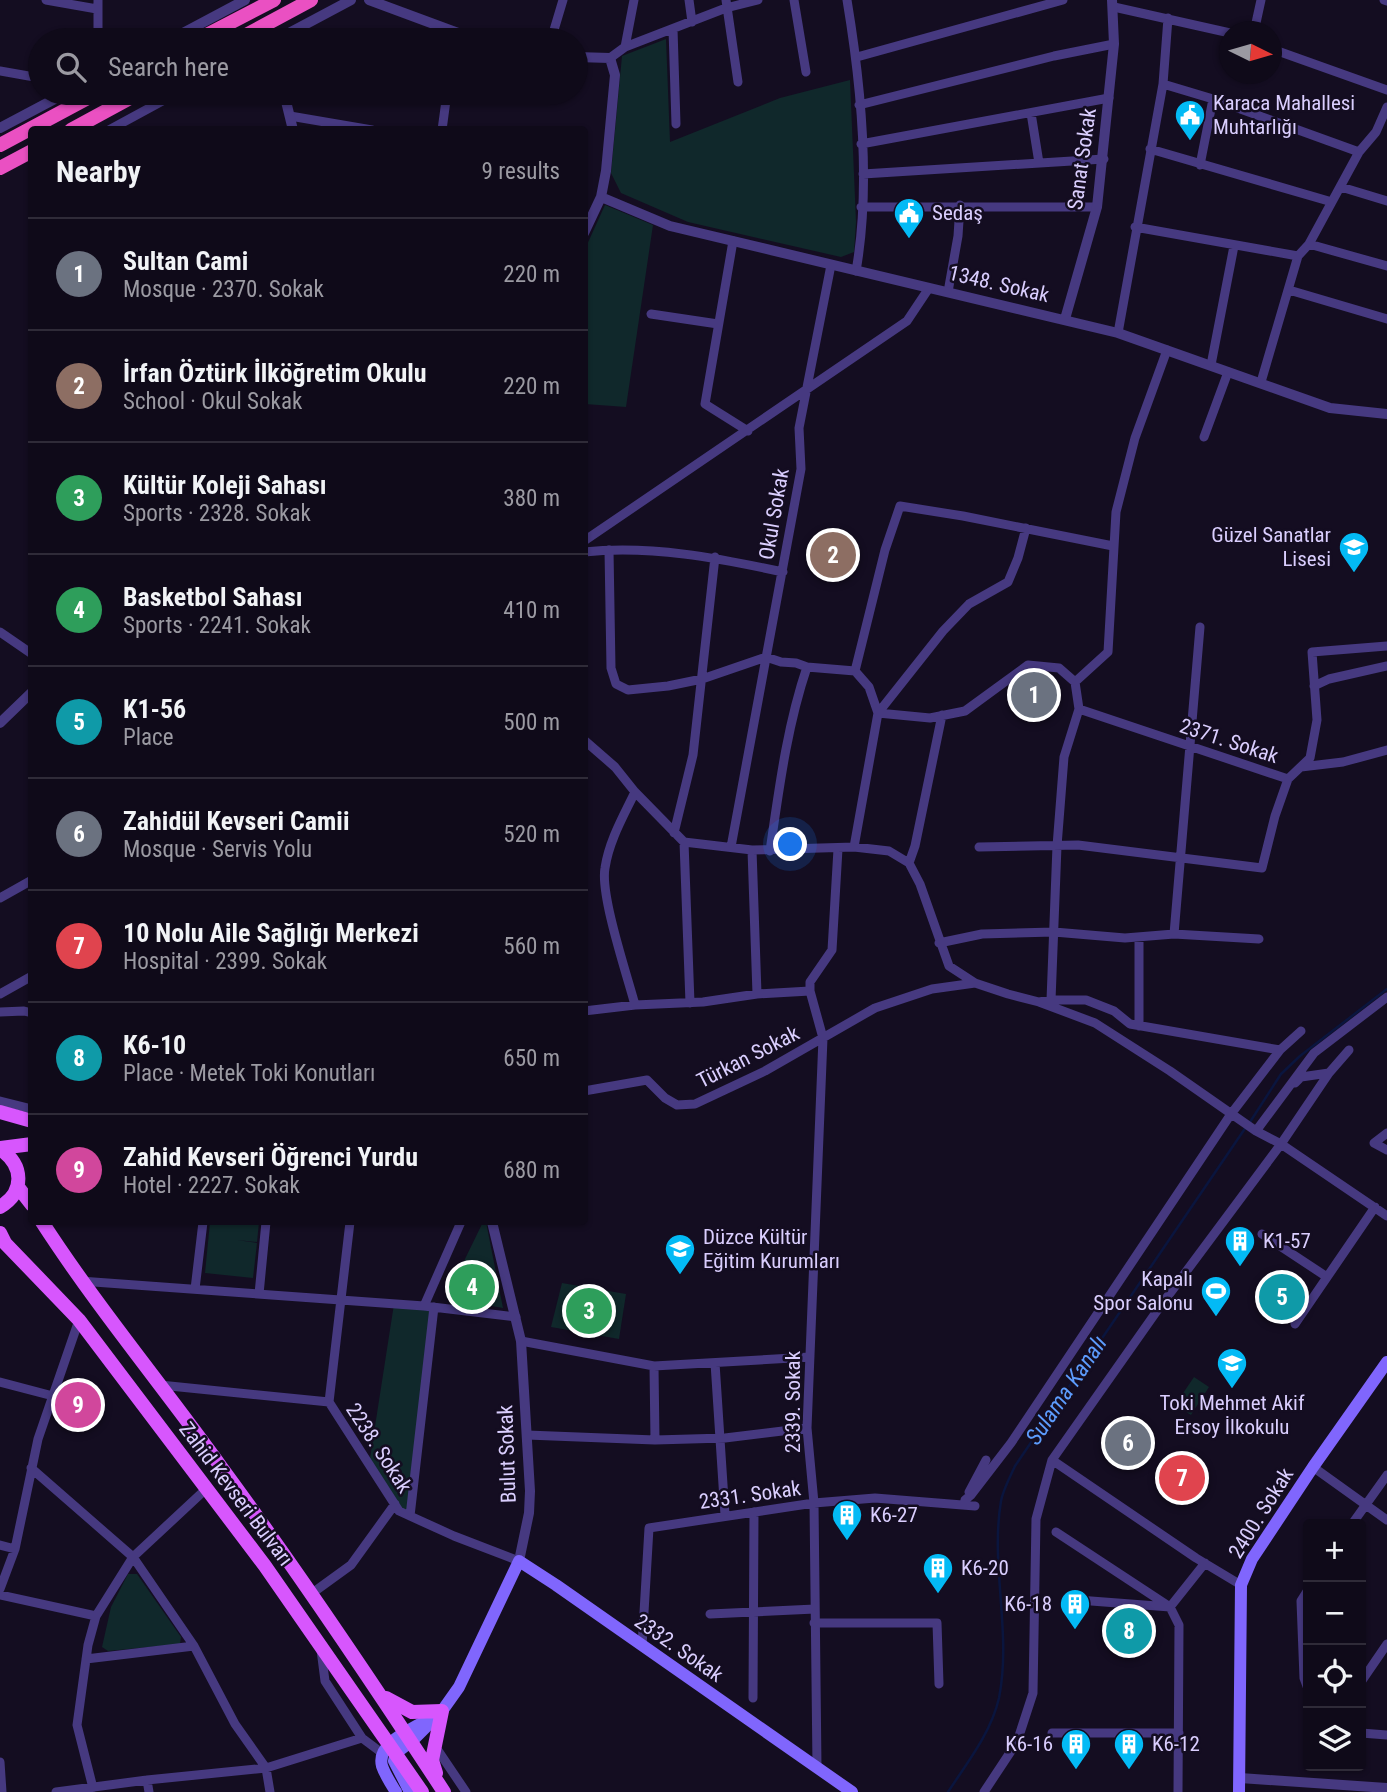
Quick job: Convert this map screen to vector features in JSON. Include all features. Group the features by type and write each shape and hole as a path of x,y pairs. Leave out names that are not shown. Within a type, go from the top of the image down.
{"highway":[{"path":"220,28 274,0"},
{"path":"259,28 311,0"},
{"path":"35,126 75,105"},
{"path":"78,126 117,105"},
{"path":"0,145 28,130"},
{"path":"0,168 28,153"}],"main road":[{"path":"0,1112 28,1120"},
{"path":"0,1149 28,1145"},
{"path":"0,1149 11,1158 23,1181 7,1203 0,1207"},
{"name":"Zahid Kevseri Bulvarı","path":"44,1225 80,1281 221,1466 382,1695 443,1790"},
{"path":"52,1225 54,1239"},
{"name":"Zahid Kevseri Bulvarı","path":"2,1239 79,1320 320,1645 389,1750 422,1792"},
{"name":"2400. Sokak","path":"1239,1792 1241,1585 1252,1559 1387,1362"},
{"name":"2332. Sokak","path":"519,1561 817,1766"},
{"name":"Bulut Sokak","path":"442,1712 459,1686 519,1561"},
{"path":"382,1695 412,1712 442,1712"},
{"path":"396,1792 382,1765 389,1750 442,1712"},
{"path":"442,1712 432,1760 443,1790"},
{"path":"389,1750 411,1792"},
{"path":"817,1766 852,1792"}],"street":[{"path":"46,0 98,5 98,28"},
{"path":"192,28 245,0"},
{"path":"298,28 351,0"},
{"path":"369,0 437,28"},
{"path":"555,28 563,0"},
{"path":"625,47 634,0"},
{"path":"689,0 692,22"},
{"path":"588,57 610,58 625,47 692,22 726,4 758,0"},
{"path":"794,0 806,72"},
{"path":"847,0 857,57 863,174 856,271"},
{"path":"857,57 1063,0"},
{"path":"1256,21 1261,0"},
{"path":"726,4 738,82"},
{"path":"1113,4 1219,30"},
{"name":"Sanat Sokak","path":"1065,319 1097,207 1110,98 1114,44 1113,4"},
{"path":"1118,333 1135,227 1163,84 1168,18"},
{"path":"673,29 676,124"},
{"path":"859,104 1114,44"},
{"path":"1282,52 1387,90"},
{"path":"588,225 601,197 606,171 615,75 610,58"},
{"path":"0,71 28,76"},
{"path":"1163,84 1213,99 1359,152"},
{"path":"861,144 1110,98"},
{"path":"1200,165 1213,99"},
{"path":"0,128 43,105"},
{"path":"116,126 155,105"},
{"path":"287,105 292,126"},
{"path":"443,126 445,105"},
{"path":"1261,382 1298,257 1309,244 1359,152 1376,132 1387,107"},
{"path":"1031,113 1039,163"},
{"path":"289,116 348,126"},
{"path":"1376,132 1387,136"},
{"path":"1150,149 1332,202"},
{"path":"863,174 1104,159"},
{"path":"1341,187 1387,201"},
{"name":"1348. Sokak","path":"601,197 670,226 1065,319 1118,333 1330,408 1387,414"},
{"path":"948,292 958,236 960,205"},
{"path":"861,207 1097,207"},
{"path":"1135,227 1298,257"},
{"path":"733,241 705,404 748,431"},
{"path":"1309,244 1387,267"},
{"path":"1212,365 1234,246"},
{"name":"Okul Sokak","path":"588,552 609,550 715,557 783,572 801,469 799,428 831,265"},
{"path":"588,538 806,392 906,321 929,288"},
{"path":"1289,290 1387,319"},
{"path":"651,314 718,324"},
{"path":"1075,682 1108,652 1116,512 1132,450 1167,350"},
{"path":"1204,437 1228,372"},
{"path":"855,671 885,550 900,506 1113,546"},
{"path":"855,847 878,713 943,631 969,604 1008,582 1026,528"},
{"path":"609,550 611,668 616,684 628,690 668,686 702,679 766,657 807,667 855,671 869,687 878,713"},
{"path":"674,833 692,755 715,557"},
{"path":"731,847 783,572"},
{"path":"1174,934 1200,627"},
{"path":"0,632 28,651"},
{"name":"2371. Sokak","path":"1079,709 1288,779 1310,758 1317,720 1312,652 1387,646"},
{"path":"878,713 930,718 965,710 1028,665 1059,668 1075,682 1079,709 1064,757 1057,846 1051,1000"},
{"path":"1314,687 1329,679 1387,666"},
{"path":"770,851 795,702 807,667"},
{"path":"0,723 28,696"},
{"path":"909,863 915,846 942,715"},
{"path":"588,743 615,767 635,792 684,842 770,851 855,847 889,851 909,863 920,884 948,966 975,983 1039,1002 1095,1023 1387,1216"},
{"path":"1301,767 1343,762 1387,750"},
{"path":"979,847 1078,845 1262,868 1275,816 1288,779"},
{"path":"635,792 611,843 604,871 609,905 635,1005"},
{"path":"684,842 690,1003"},
{"path":"588,1011 810,991 810,982 832,950 838,849"},
{"path":"752,850 757,994"},
{"path":"0,898 28,882"},
{"path":"939,943 982,934 1054,932 1125,938 1174,934 1259,939"},
{"path":"1139,937 1139,1026"},
{"path":"0,994 28,978"},
{"path":"823,1038 875,1009 932,989 975,983"},
{"name":"Türkan Sokak","path":"588,1090 647,1080 665,1098 677,1105 695,1104 765,1072 823,1038 810,991"},
{"path":"1257,1132 1314,1053 1387,997"},
{"path":"1039,1002 1086,1000 1114,1011 1130,1024 1280,1050"},
{"path":"0,1012 28,1012"},
{"path":"963,1503 1011,1443 1280,1050 1301,1031"},
{"name":"2339. Sokak","path":"817,1766 814,1503 807,1428 823,1038"},
{"path":"984,1792 1017,1742 1033,1693 1036,1519 1052,1461 1158,1308 1281,1144 1329,1073 1349,1050"},
{"path":"1257,1132 1296,1081 1306,1076 1329,1073"},
{"path":"0,1101 28,1109"},
{"path":"1387,1133 1374,1143 1387,1150"},
{"path":"1295,1324 1375,1207"},
{"path":"195,1289 203,1225"},
{"path":"259,1294 266,1225"},
{"path":"329,1402 350,1225"},
{"path":"424,1306 460,1225"},
{"name":"Bulut Sokak","path":"493,1225 521,1341 530,1469 529,1513 519,1561"},
{"path":"1262,1234 1327,1278"},
{"path":"80,1281 424,1306 516,1317"},
{"path":"410,1516 434,1307"},
{"path":"0,1589 15,1549 31,1468 79,1320"},
{"path":"521,1341 654,1366 810,1357"},
{"path":"715,1363 724,1516"},
{"path":"654,1366 655,1440"},
{"path":"0,1382 53,1396"},
{"name":"2238. Sokak","path":"160,1385 329,1402 400,1511 454,1536 519,1561"},
{"path":"527,1435 655,1440 719,1438 807,1428"},
{"path":"963,1503 986,1461"},
{"path":"1052,1461 1241,1585"},
{"path":"1313,1467 1387,1520"},
{"path":"31,1468 133,1557 194,1646 235,1724 266,1768 270,1792"},
{"path":"1355,1519 1387,1475"},
{"path":"93,1788 77,1725 86,1659 96,1616 133,1557 206,1489"},
{"name":"2331. Sokak","path":"642,1646 649,1528 814,1503 875,1498 975,1506"},
{"path":"310,1594 351,1565 395,1504"},
{"path":"754,1512 754,1698"},
{"path":"1056,1532 1081,1551 1170,1607 1179,1625 1178,1792"},
{"path":"0,1545 15,1549"},
{"path":"1170,1607 1205,1563"},
{"path":"0,1595 96,1616"},
{"path":"1303,1598 1303,1652"},
{"path":"1078,1600 1170,1607"},
{"path":"710,1614 815,1609"},
{"path":"814,1623 937,1623 939,1684"},
{"path":"1366,1675 1387,1644"},
{"path":"320,1645 324,1681 362,1738 389,1750"},
{"path":"86,1659 194,1646"},
{"path":"1052,1733 1179,1733"},
{"path":"1366,1733 1387,1735"},
{"path":"56,1792 266,1768 362,1738"},
{"path":"434,1745 466,1792"},
{"path":"0,1762 2,1792"},
{"path":"1240,1778 1387,1788"},
{"path":"147,1780 149,1792"}],"green space":[{"path":"666,39 670,142 780,98 850,80 856,222 854,252 841,257 688,222 621,193 611,173 622,56"},
{"path":"605,205 653,225 626,407 588,404 588,242"},
{"path":"210,1225 259,1225 257,1242 237,1240 257,1243 253,1278 205,1273"},
{"path":"482,1225 487,1225 503,1308 446,1298"},
{"path":"562,1283 626,1294 619,1339 551,1327"},
{"path":"394,1304 434,1307 410,1516 399,1511 369,1465"},
{"path":"1194,1377 1209,1387 1191,1415 1175,1405"},
{"path":"128,1574 137,1574 181,1637 180,1644 108,1651 102,1647 111,1607"}],"waterway":[{"name":"Sulama Kanalı","path":"1250,1122 1281,1074 1300,1056 1387,989"},
{"name":"Sulama Kanalı","path":"948,1792 984,1735 999,1698 1003,1649 998,1525 1001,1501 1015,1466 1246,1127"}],"place":[{"name":"Karaca Mahallesi Muhtarlığı","path":"1190,142"},
{"name":"Sedaş","path":"909,240"},
{"name":"İrfan Öztürk İlköğretim Okulu","path":"833,555"},
{"name":"Güzel Sanatlar Lisesi","path":"1354,574"},
{"name":"Sultan Cami","path":"1034,695"},
{"name":"K1-57","path":"1240,1268"},
{"name":"Düzce Kültür Eğitim Kurumları","path":"680,1276"},
{"name":"Basketbol Sahası","path":"472,1287"},
{"name":"K1-56","path":"1282,1297"},
{"name":"Kültür Koleji Sahası","path":"589,1311"},
{"name":"Kapalı Spor Salonu","path":"1216,1318"},
{"name":"Toki Mehmet Akif Ersoy İlkokulu","path":"1232,1390"},
{"name":"Zahid Kevseri Öğrenci Yurdu","path":"78,1405"},
{"name":"Zahidül Kevseri Camii","path":"1128,1443"},
{"name":"10 Nolu Aile Sağlığı Merkezi","path":"1182,1478"},
{"name":"K6-27","path":"847,1542"},
{"name":"K6-20","path":"938,1595"},
{"name":"K6-18","path":"1075,1631"},
{"name":"K6-10","path":"1129,1631"},
{"name":"K6-16","path":"1076,1771"},
{"name":"K6-12","path":"1129,1771"}]}
